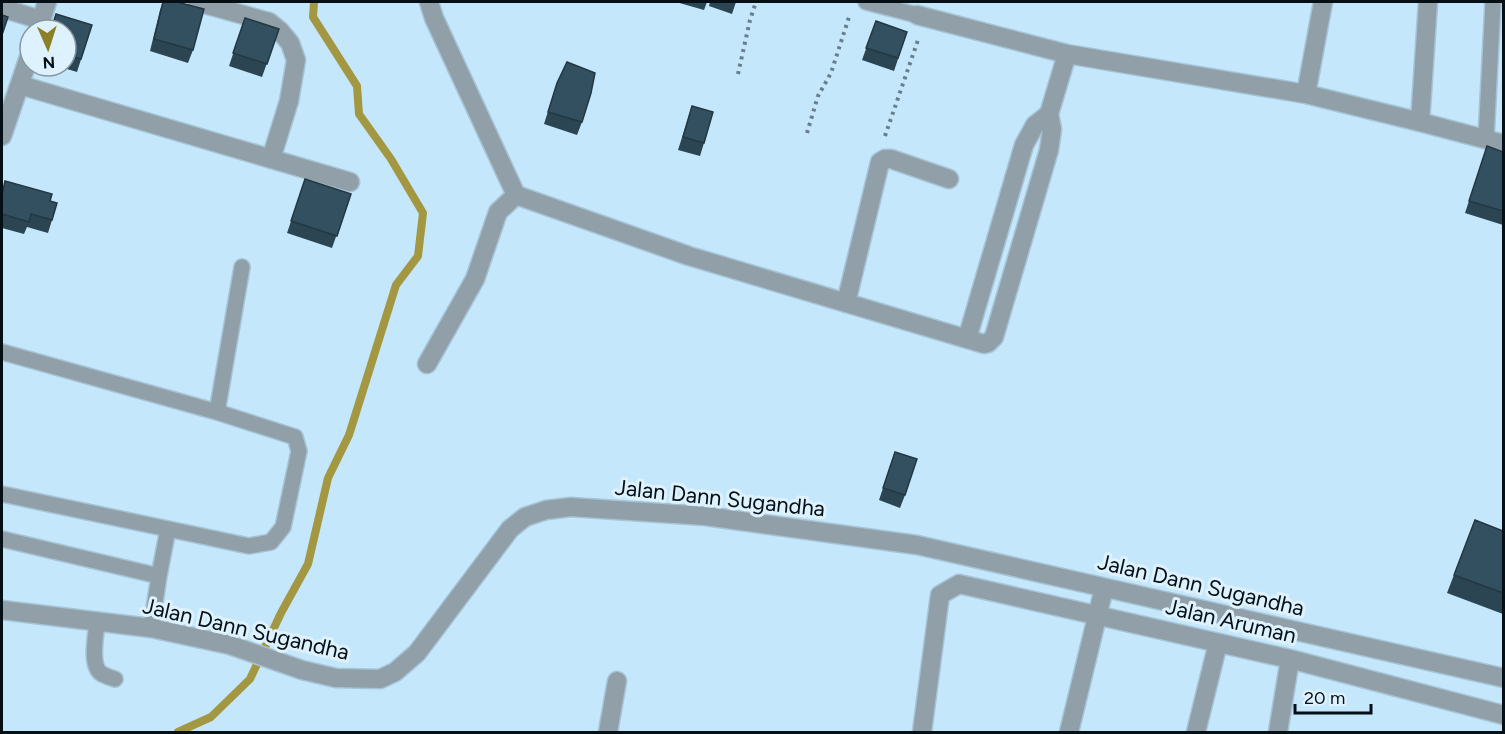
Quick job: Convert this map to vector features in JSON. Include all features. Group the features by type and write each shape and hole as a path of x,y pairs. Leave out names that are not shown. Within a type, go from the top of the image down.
{"street":[{"path":"41,18 47,2"},
{"path":"197,2 230,6 269,22 290,44 296,60 289,101 271,159"},
{"path":"429,2 434,18 516,195 689,256 984,344 994,337 1049,150 1052,129 1049,114 1067,54"},
{"path":"1306,94 1323,2"},
{"path":"1420,122 1428,2"},
{"path":"2,8 24,18"},
{"path":"922,16 1067,54 1306,94 1495,141"},
{"path":"2,136 22,78"},
{"path":"20,85 350,182"},
{"path":"967,339 1024,145 1035,125 1049,114"},
{"path":"846,303 880,162 891,159 949,179"},
{"path":"427,364 475,279 498,212 516,195"},
{"name":"Jalan Dann Sugandha","path":"2,610 151,628 230,645 302,670 336,678 380,680 395,672 417,653 510,529 525,517 546,510 571,507 705,516 917,545 1503,678"},
{"name":"Jalan Aruman","path":"922,732 937,607 940,595 959,584 1290,659 1503,715"},
{"path":"1070,732 1104,588"},
{"path":"1196,732 1218,643"},
{"path":"1278,732 1290,659"},
{"path":"608,732 617,681"}],"lane":[{"path":"866,2 922,16"},
{"path":"1492,2 1495,141"},
{"path":"217,412 242,267"},
{"path":"2,352 217,412 295,437 299,451 283,527 271,542 249,546 2,495"},
{"path":"151,628 168,529"},
{"path":"2,539 159,576"},
{"path":"97,622 94,661 96,669 101,674 116,680"}],"path":[{"path":"738,74 756,2"},
{"path":"807,133 818,96 831,73 851,12"},
{"path":"885,136 922,16"}],"building":[{"path":"163,2 177,2 204,9 193,50 154,39"},
{"path":"56,14 69,18 55,18"},
{"path":"2,15 8,17 2,35"},
{"path":"245,18 279,29 267,64 233,53"},
{"path":"78,21 92,25 81,59 78,58"},
{"path":"876,21 907,32 898,58 866,48"},
{"path":"567,62 595,73 582,122 548,112 557,83"},
{"path":"692,106 713,112 704,143 683,137"},
{"path":"1487,146 1503,152 1503,211 1469,201"},
{"path":"305,179 351,194 337,236 291,221"},
{"path":"5,181 52,194 50,201 57,203 52,220 31,214 29,222 2,214"},
{"path":"895,452 917,459 905,495 883,488"},
{"path":"1475,520 1503,531 1503,593 1454,575"}],"waterway":[{"path":"178,732 211,717 250,679 281,613 308,564 328,478 349,435 396,285 418,256 423,213 391,159 359,114 357,86 313,17 314,2"}]}
